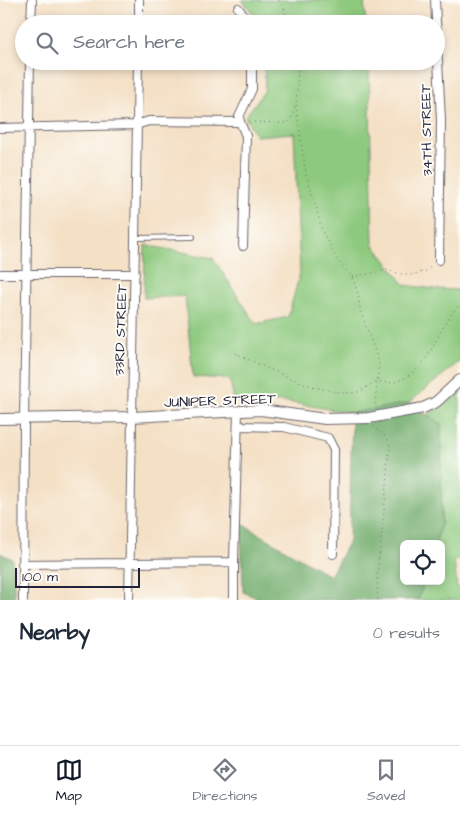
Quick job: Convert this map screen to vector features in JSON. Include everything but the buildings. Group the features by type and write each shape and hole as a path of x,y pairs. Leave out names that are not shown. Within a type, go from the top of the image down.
{"street":[{"path":"31,15 32,0"},
{"path":"139,0 139,15"},
{"name":"34TH STREET","path":"435,0 436,15"},
{"path":"238,8 243,15"},
{"path":"22,600 30,70"},
{"name":"33RD STREET","path":"129,600 138,70"},
{"path":"243,246 246,136 239,117 252,89 252,70"},
{"name":"34TH STREET","path":"438,70 440,120 439,260"},
{"path":"0,128 136,125 149,121 240,122"},
{"path":"0,274 135,274"},
{"name":"JUNIPER STREET","path":"0,419 132,417 238,411 268,411 325,419 373,417 409,411 436,402 460,380"},
{"path":"234,600 238,411"},
{"path":"238,426 284,427 328,438 334,450 333,554"},
{"path":"22,564 234,562"}],"lane":[{"path":"136,238 193,237"}],"path":[{"path":"279,0 286,15"},
{"path":"240,122 286,123 290,121 298,96 296,88 298,70"},
{"path":"296,107 306,175 322,231 337,260 352,277 358,290 361,313 379,362 371,425 387,438 390,446 388,485 378,568 378,600"},
{"path":"352,277 387,270 411,275 426,271 439,260"},
{"path":"235,353 278,373 336,393 358,392 377,382 390,383 407,377 421,364 441,334 453,310 460,305"}],"green space":[{"path":"242,0 364,0 365,15 254,15"},
{"path":"264,70 369,70 373,244 405,285 460,290 460,361 409,403 352,413 287,402 234,401 230,379 193,377 185,296 144,298 145,245 213,258 256,324 288,317 300,273 294,133 256,136 245,117 265,90"},
{"path":"460,391 460,560 454,561 457,588 460,588 460,600 418,600 423,585 445,585 445,540 436,540 441,525 441,424 428,415 451,400"},
{"path":"409,403 441,424 441,525 436,540 400,540 400,585 423,585 418,600 262,600 243,592 241,523 330,576 349,541 352,413"},
{"path":"0,553 12,559 15,600 0,600"}]}
